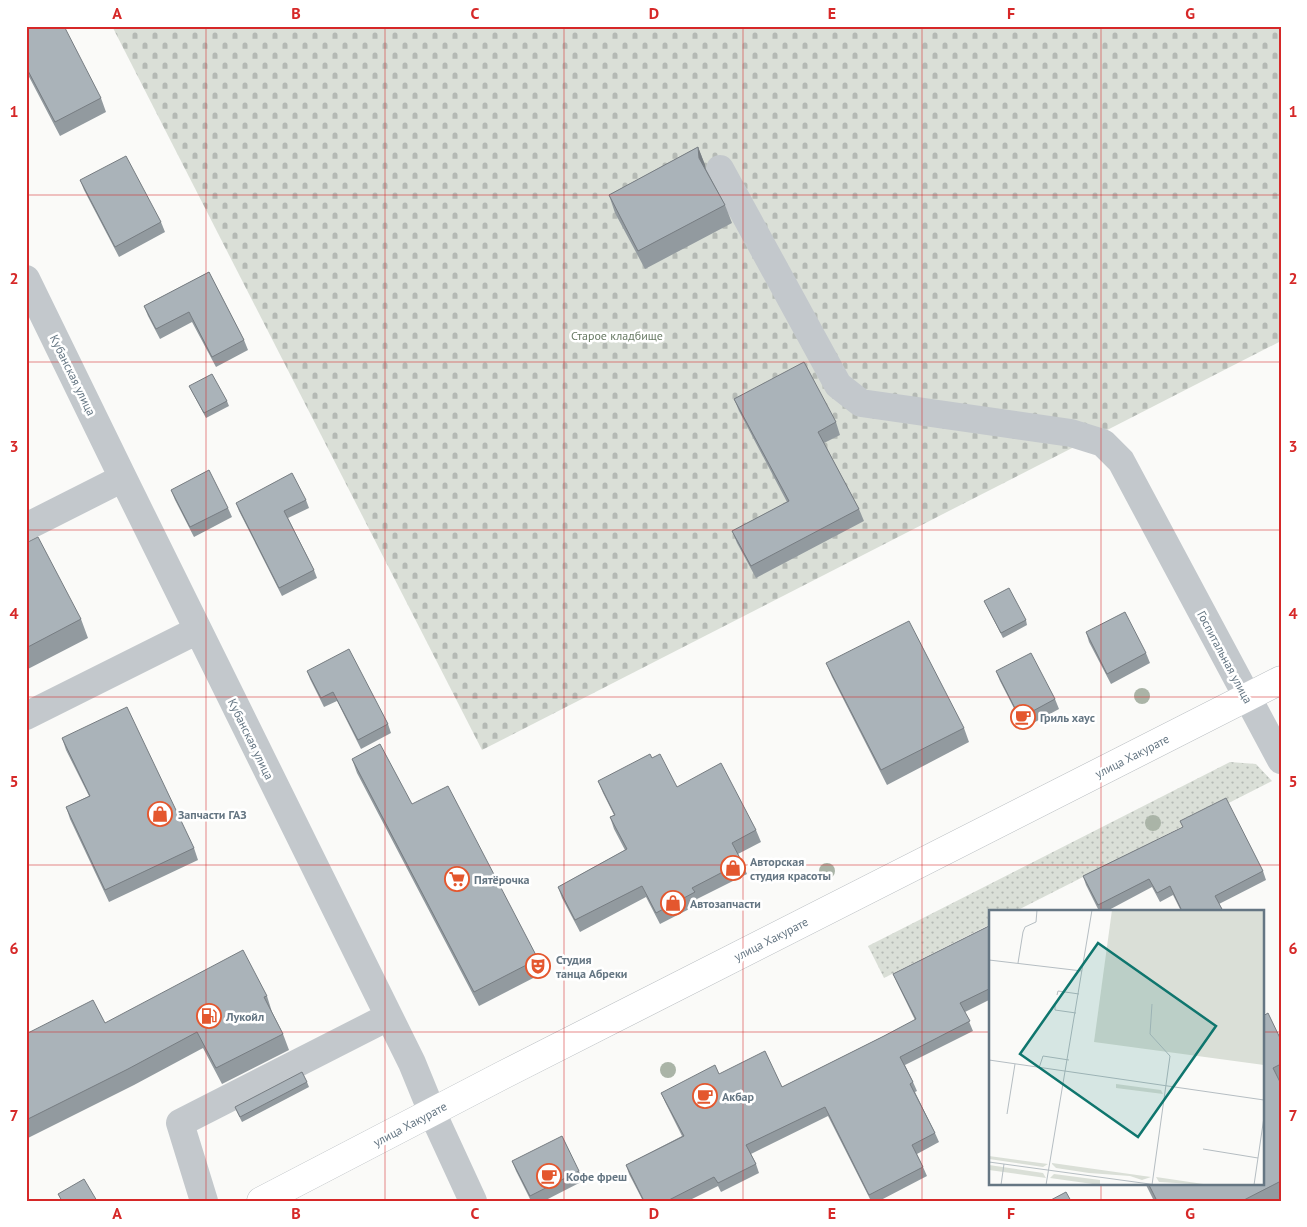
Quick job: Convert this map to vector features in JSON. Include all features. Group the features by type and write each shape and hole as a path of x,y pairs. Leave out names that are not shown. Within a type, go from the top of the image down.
{"main road":[{"name":"улица Хакурате","path":"261,1201 1281,680"}],"street":[{"name":"Госпитальная улица","path":"720,169 838,385 861,403 1071,433 1103,444 1121,461 1281,760"},
{"name":"Кубанская улица","path":"28,286 412,1063 472,1201"},
{"path":"26,527 123,478"},
{"path":"26,716 198,630"},
{"path":"204,1201 180,1123 388,1017"}],"green space":[{"name":"Старое кладбище","path":"112,26 1281,26 1281,341 482,750"},
{"path":"1230,762 1256,764 1272,781 1018,910 989,910 989,925 884,978 868,946"}],"building":[{"path":"26,26 64,26 101,98 55,122 26,67"},
{"path":"698,147 699,158 725,205 638,251 609,195"},
{"path":"126,156 161,222 115,247 80,180"},
{"path":"209,272 244,340 212,357 189,312 156,329 144,306"},
{"path":"804,362 836,422 818,432 859,509 751,566 732,531 789,501 734,399"},
{"path":"212,374 227,401 204,413 189,386"},
{"path":"209,470 228,508 190,527 171,490"},
{"path":"292,473 306,500 284,511 314,570 279,588 236,503"},
{"path":"38,537 81,619 26,648 26,543"},
{"path":"1009,588 1026,620 1001,633 984,601"},
{"path":"1125,612 1146,653 1107,674 1086,632"},
{"path":"909,621 964,728 881,770 826,663"},
{"path":"349,649 388,724 358,740 333,692 321,698 307,671"},
{"path":"1031,653 1055,699 1020,718 996,671"},
{"path":"127,707 194,848 105,890 66,807 90,796 62,738"},
{"path":"380,744 412,804 448,786 538,959 474,992 352,759"},
{"path":"650,754 652,758 660,754 677,787 721,763 756,830 732,843 742,862 692,888 695,892 656,913 642,886 575,920 558,887 627,849 610,817 615,815 598,781"},
{"path":"1226,798 1263,871 1215,896 1222,910 1182,910 1170,886 1157,893 1149,879 1098,905 1083,876 1183,827 1180,821"},
{"path":"989,926 989,989 960,1003 970,1021 900,1057 913,1082 910,1084 935,1133 912,1145 923,1167 869,1195 825,1107 746,1145 756,1164 718,1183 714,1177 667,1201 644,1201 626,1165 684,1136 661,1093 715,1065 719,1074 765,1051 782,1087 884,1036 916,1019 893,974"},
{"path":"243,950 267,996 264,997 283,1034 216,1068 197,1032 26,1120 26,1034 93,1000 105,1023"},
{"path":"1268,1013 1281,1040 1281,1064 1273,1068 1281,1084 1281,1181 1242,1201 1157,1201 1148,1184 1264,1184 1264,1015"},
{"path":"302,1072 307,1082 240,1117 235,1107"},
{"name":"Кофе фреш","path":"562,1136 579,1171 530,1196 512,1161"},
{"path":"84,1179 97,1201 62,1201 58,1194"},
{"path":"1066,1192 1071,1201 1049,1201"}],"place":[{"name":"Гриль хаус","path":"1023,717"},
{"name":"Запчасти ГАЗ","path":"160,814"},
{"name":"Авторская студия красоты","path":"733,868"},
{"name":"Пятёрочка","path":"457,879"},
{"name":"Автозапчасти","path":"673,903"},
{"name":"Студия танца Абреки","path":"538,966"},
{"name":"Лукойл","path":"209,1016"},
{"name":"Акбар","path":"705,1096"},
{"name":"Кофе фреш","path":"549,1176"}]}
